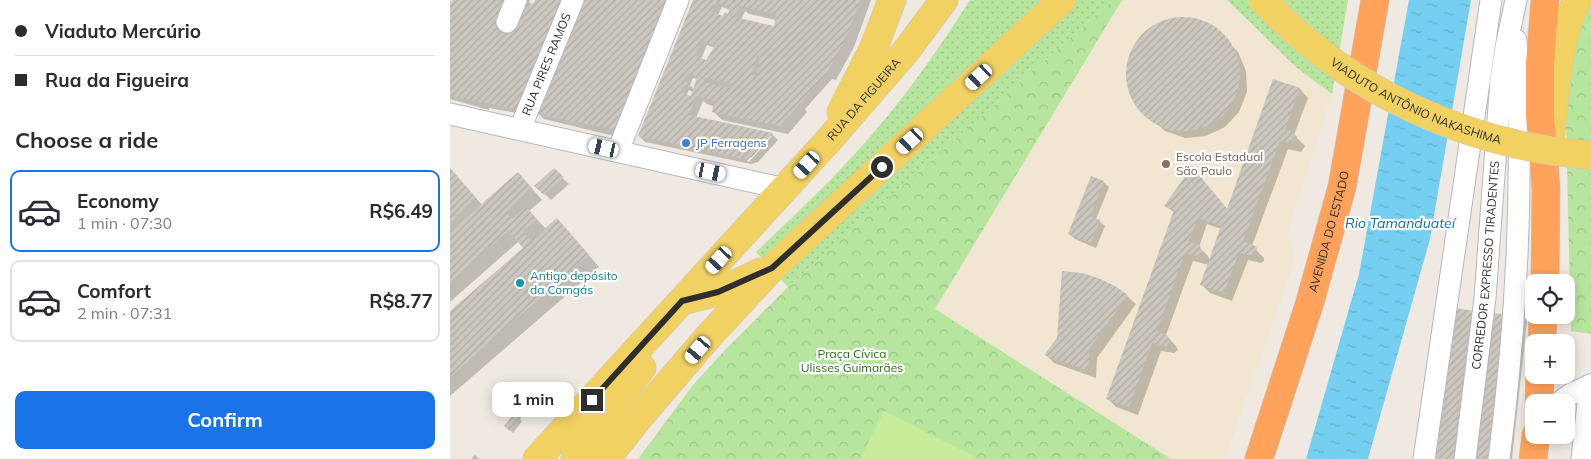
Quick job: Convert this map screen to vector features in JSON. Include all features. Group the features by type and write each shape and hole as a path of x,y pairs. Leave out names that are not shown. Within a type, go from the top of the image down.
{"highway":[{"name":"AVENIDA DO ESTADO","path":"1259,459 1310,302 1342,187 1375,0"},
{"path":"1544,0 1540,64 1540,115 1546,188 1545,274"},
{"path":"1533,459 1535,444"}],"main road":[{"path":"828,141 849,94 874,47 892,0"},
{"name":"RUA DA FIGUEIRA","path":"537,459 828,141 906,50 944,0"},
{"path":"606,459 642,414 772,268 1062,0"},
{"name":"VIADUTO ANTÔNIO NAKASHIMA","path":"1263,0 1274,12 1316,48 1361,80 1410,107 1461,128 1515,144 1569,154 1591,155"},
{"path":"1546,188 1555,90 1563,38 1577,0"},
{"path":"575,459 605,416 672,330 682,301 718,292 772,268"},
{"path":"592,459 604,435 605,416"}],"street":[{"path":"507,22 516,0"},
{"name":"RUA PIRES RAMOS","path":"520,129 573,0"},
{"path":"618,151 678,0"},
{"path":"1424,459 1491,0"},
{"name":"CORREDOR EXPRESSO TIRADENTES","path":"1465,459 1485,298 1501,80 1506,47 1516,6"},
{"name":"CORREDOR EXPRESSO TIRADENTES","path":"1499,459 1515,295 1519,200 1516,6"},
{"path":"450,114 785,189"},
{"path":"1571,394 1590,385"},
{"path":"1582,459 1590,385"}],"shaded area":[{"name":"Escola Estadual São Paulo","path":"1122,0 1227,0 1297,68 1332,94 1287,233 1295,259 1225,459 1171,459 935,309"}],"green space":[{"path":"970,0 1113,0 788,287 756,252 868,140 929,62"},
{"name":"Praça Cívica Ulisses Guimarães","path":"1113,0 1122,0 935,309 1171,459 638,459 693,385 788,287"},
{"path":"1227,0 1348,0 1332,94 1297,68"},
{"path":"1563,0 1591,0 1591,334 1571,331 1571,324 1575,324 1575,274 1570,274"},
{"path":"884,411 979,459 860,459"}],"water":[{"name":"Rio Tamanduateí","path":"1409,0 1471,0 1430,239 1368,459 1306,459 1359,274"}],"building":[{"path":"453,0 527,0 526,2 533,4 535,0 562,0 516,109 450,96 450,1 452,2"},
{"path":"583,0 667,0 614,130 537,114"},
{"path":"693,0 860,0 846,38 827,73 780,126 712,112 714,101 697,96 689,115 773,133 752,157 744,159 638,136","holes":["716,2 730,8 728,14 725,12 723,16 712,12","739,6 776,14 774,26 735,17","701,40 715,46 706,60 695,55","757,56 760,57 758,76 752,75","688,73 697,77 691,96 680,92 683,86 689,88 691,84 684,81","705,78 733,84 732,88 704,82"]},
{"path":"1183,17 1205,22 1223,34 1235,52 1240,74 1235,96 1223,114 1205,126 1183,131 1161,126 1143,114 1131,96 1126,74 1131,52 1143,34 1161,22"},
{"path":"1273,79 1300,88 1285,129 1294,133 1297,137 1292,144 1280,141 1243,241 1255,246 1257,248 1256,253 1253,256 1239,253 1224,293 1200,285 1221,226 1198,218 1189,241 1200,246 1202,251 1200,255 1196,256 1185,253 1157,331 1168,336 1169,343 1166,346 1152,343 1129,407 1106,399 1174,210 1164,206 1192,167 1227,209"},
{"path":"450,168 477,199 450,223"},
{"path":"554,168 564,177 544,195 534,186"},
{"name":"Antigo depósito da Comgás","path":"518,172 532,188 506,212 512,219 526,207 537,219 523,231 530,241 557,218 589,255 450,377 450,311 523,248 508,231 450,282 450,232"},
{"path":"1091,176 1104,181 1090,216 1100,220 1091,243 1068,234"},
{"path":"1062,271 1082,273 1098,278 1128,295 1089,349 1088,371 1044,355 1057,338"},
{"path":"1443,307 1525,317 1510,459 1427,459"},
{"path":"515,413 521,418 510,431 504,426"}],"place":[{"name":"JP Ferragens","path":"686,143"},
{"name":"Escola Estadual São Paulo","path":"1166,164"},
{"name":"Antigo depósito da Comgás","path":"520,283"}],"route":[{"path":"592,400 682,301 718,292 772,268 882,167"}]}
